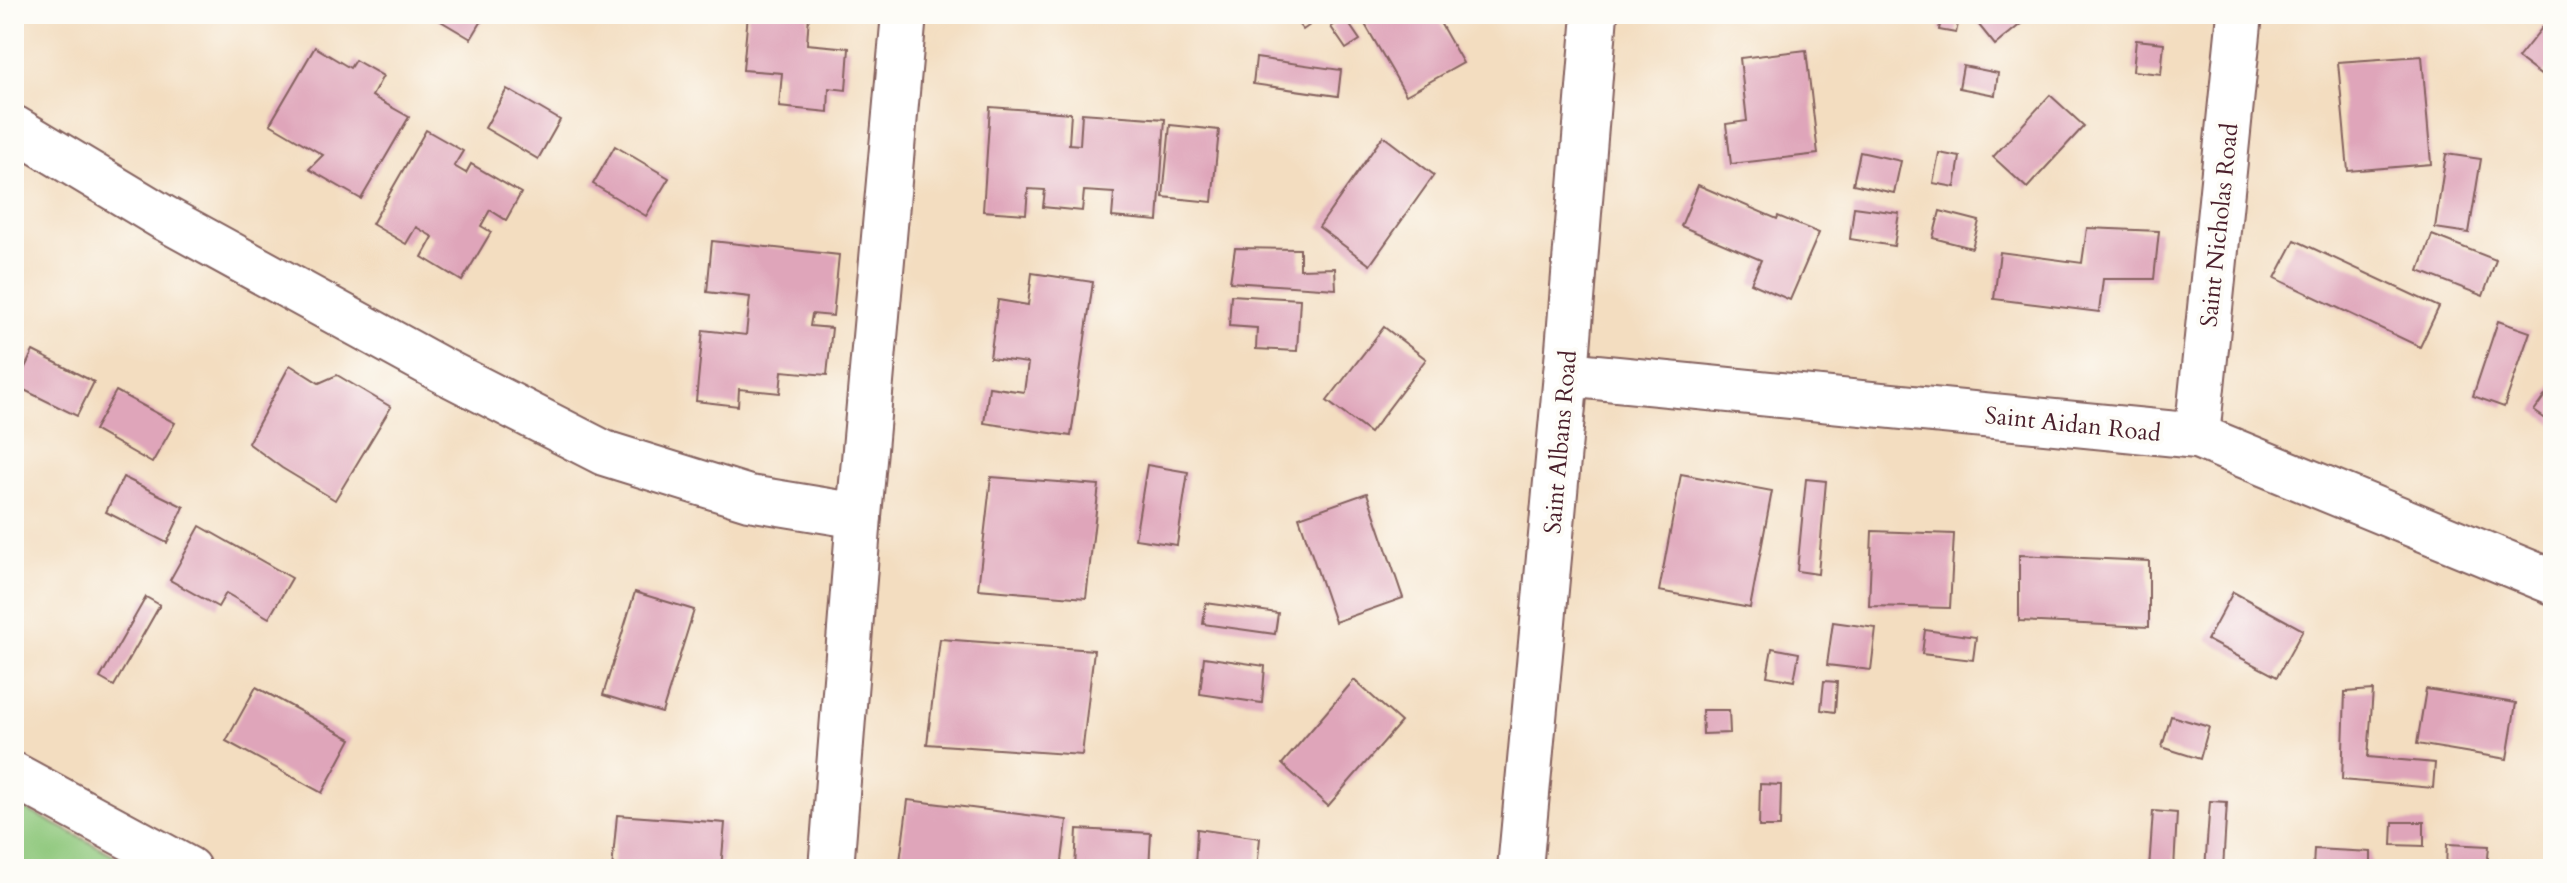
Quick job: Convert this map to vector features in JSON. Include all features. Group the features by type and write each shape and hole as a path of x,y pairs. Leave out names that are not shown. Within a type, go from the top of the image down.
{"street":[{"path":"831,869 904,14"},
{"name":"Saint Albans Road","path":"1520,869 1566,374 1595,14"},
{"name":"Saint Nicholas Road","path":"2197,436 2240,14"},
{"path":"14,128 164,218 438,368 604,453 749,498 859,516"},
{"name":"Saint Aidan Road","path":"1566,374 2197,436 2553,582"},
{"path":"14,775 188,869"}],"green space":[{"path":"14,803 141,869 32,869 14,859"}],"building":[{"path":"429,14 486,14 471,39"},
{"path":"748,14 809,14 807,44 849,48 846,90 829,88 828,112 779,107 782,73 743,70"},
{"path":"1290,14 1325,14 1303,30"},
{"path":"1359,14 1435,14 1463,63 1406,95"},
{"path":"1942,14 1960,14 1956,33 1939,30"},
{"path":"1970,14 2033,14 1995,45"},
{"path":"2553,14 2553,62 2542,76 2518,58"},
{"path":"1345,18 1360,40 1346,49 1331,27"},
{"path":"2136,40 2164,43 2161,74 2133,71"},
{"path":"315,47 350,68 355,60 383,76 372,96 409,117 361,199 309,169 323,155 270,124"},
{"path":"1806,50 1818,154 1731,164 1726,124 1747,121 1740,58"},
{"path":"2422,56 2431,164 2348,171 2338,62"},
{"path":"1256,58 1341,70 1338,96 1253,84"},
{"path":"1963,66 1998,73 1995,95 1959,88"},
{"path":"507,89 560,120 538,159 485,128"},
{"path":"2050,95 2084,126 2027,188 1993,157"},
{"path":"990,107 1071,113 1069,144 1080,145 1082,113 1165,119 1158,221 1112,217 1114,193 1084,191 1082,211 1043,207 1045,190 1028,189 1026,214 983,211"},
{"path":"1170,125 1219,130 1212,202 1163,197"},
{"path":"426,130 463,151 454,166 466,173 471,164 521,193 506,220 490,210 481,226 491,232 462,281 422,257 433,237 416,227 406,244 372,224"},
{"path":"1383,136 1434,175 1370,265 1319,227"},
{"path":"615,146 669,178 646,216 593,184"},
{"path":"1860,152 1901,161 1894,193 1853,184"},
{"path":"1939,153 1960,157 1955,187 1933,183"},
{"path":"2446,154 2481,159 2469,233 2435,228"},
{"path":"1698,185 1777,219 1778,216 1819,233 1790,300 1751,283 1761,260 1681,226"},
{"path":"1854,207 1899,213 1894,246 1850,239"},
{"path":"1940,211 1979,221 1972,248 1933,238"},
{"path":"2087,228 2159,231 2154,279 2103,279 2099,312 1994,299 2000,252 2082,263"},
{"path":"2432,235 2496,260 2483,296 2419,271"},
{"path":"2295,240 2439,307 2420,347 2275,278"},
{"path":"712,241 839,255 833,316 812,314 810,326 832,328 827,375 782,371 780,393 739,389 738,406 696,401 703,330 746,335 750,297 707,292"},
{"path":"1235,248 1300,249 1300,269 1335,268 1336,289 1230,282"},
{"path":"1032,273 1093,282 1071,436 984,423 989,387 1024,392 1028,363 990,358 998,300 1028,305"},
{"path":"1231,295 1300,299 1297,351 1256,349 1257,328 1229,326"},
{"path":"2498,321 2530,332 2504,407 2473,396"},
{"path":"1384,327 1426,359 1370,433 1327,401"},
{"path":"33,351 94,382 77,416 16,386"},
{"path":"290,365 319,383 337,375 391,407 335,500 248,443"},
{"path":"2553,384 2553,424 2534,411"},
{"path":"116,391 175,423 152,463 94,430"},
{"path":"1147,465 1188,472 1177,545 1135,539"},
{"path":"1681,474 1772,491 1750,608 1659,591"},
{"path":"123,477 184,507 167,543 106,512"},
{"path":"991,477 1099,485 1086,598 978,589"},
{"path":"1806,479 1826,481 1818,574 1797,571"},
{"path":"1367,493 1403,598 1335,622 1299,517"},
{"path":"200,526 292,578 269,618 226,593 218,607 170,580"},
{"path":"1872,531 1954,534 1950,608 1869,606"},
{"path":"2019,555 2149,561 2149,627 2019,621"},
{"path":"635,592 694,610 662,713 603,695"},
{"path":"2233,592 2303,630 2277,677 2207,640"},
{"path":"146,597 160,605 114,686 100,678"},
{"path":"1206,603 1278,613 1275,634 1203,624"},
{"path":"1833,622 1876,628 1871,670 1827,665"},
{"path":"1925,630 1976,637 1973,660 1922,654"},
{"path":"940,639 1094,650 1082,755 927,744"},
{"path":"1772,648 1799,653 1794,681 1767,676"},
{"path":"1204,657 1265,666 1262,703 1200,694"},
{"path":"1354,680 1401,722 1328,806 1282,764"},
{"path":"1824,681 1837,682 1835,712 1821,710"},
{"path":"256,687 351,739 322,793 226,741"},
{"path":"2426,689 2516,703 2507,759 2417,744"},
{"path":"2373,690 2368,757 2435,763 2433,788 2342,780 2345,692"},
{"path":"1702,710 1729,710 1730,733 1703,734"},
{"path":"2171,716 2209,727 2200,759 2162,747"},
{"path":"1760,784 1781,785 1780,827 1759,827"},
{"path":"908,800 1067,820 1061,869 899,869"},
{"path":"2210,801 2227,802 2223,869 2205,869"},
{"path":"2153,811 2177,813 2174,869 2149,869"},
{"path":"617,815 725,823 721,869 612,869"},
{"path":"2393,822 2424,822 2424,846 2392,845"},
{"path":"1077,829 1151,833 1149,869 1075,869"},
{"path":"1197,829 1260,838 1257,869 1195,867"},
{"path":"2447,844 2489,846 2487,869 2446,869"},
{"path":"2314,849 2371,852 2371,869 2313,869"}]}
